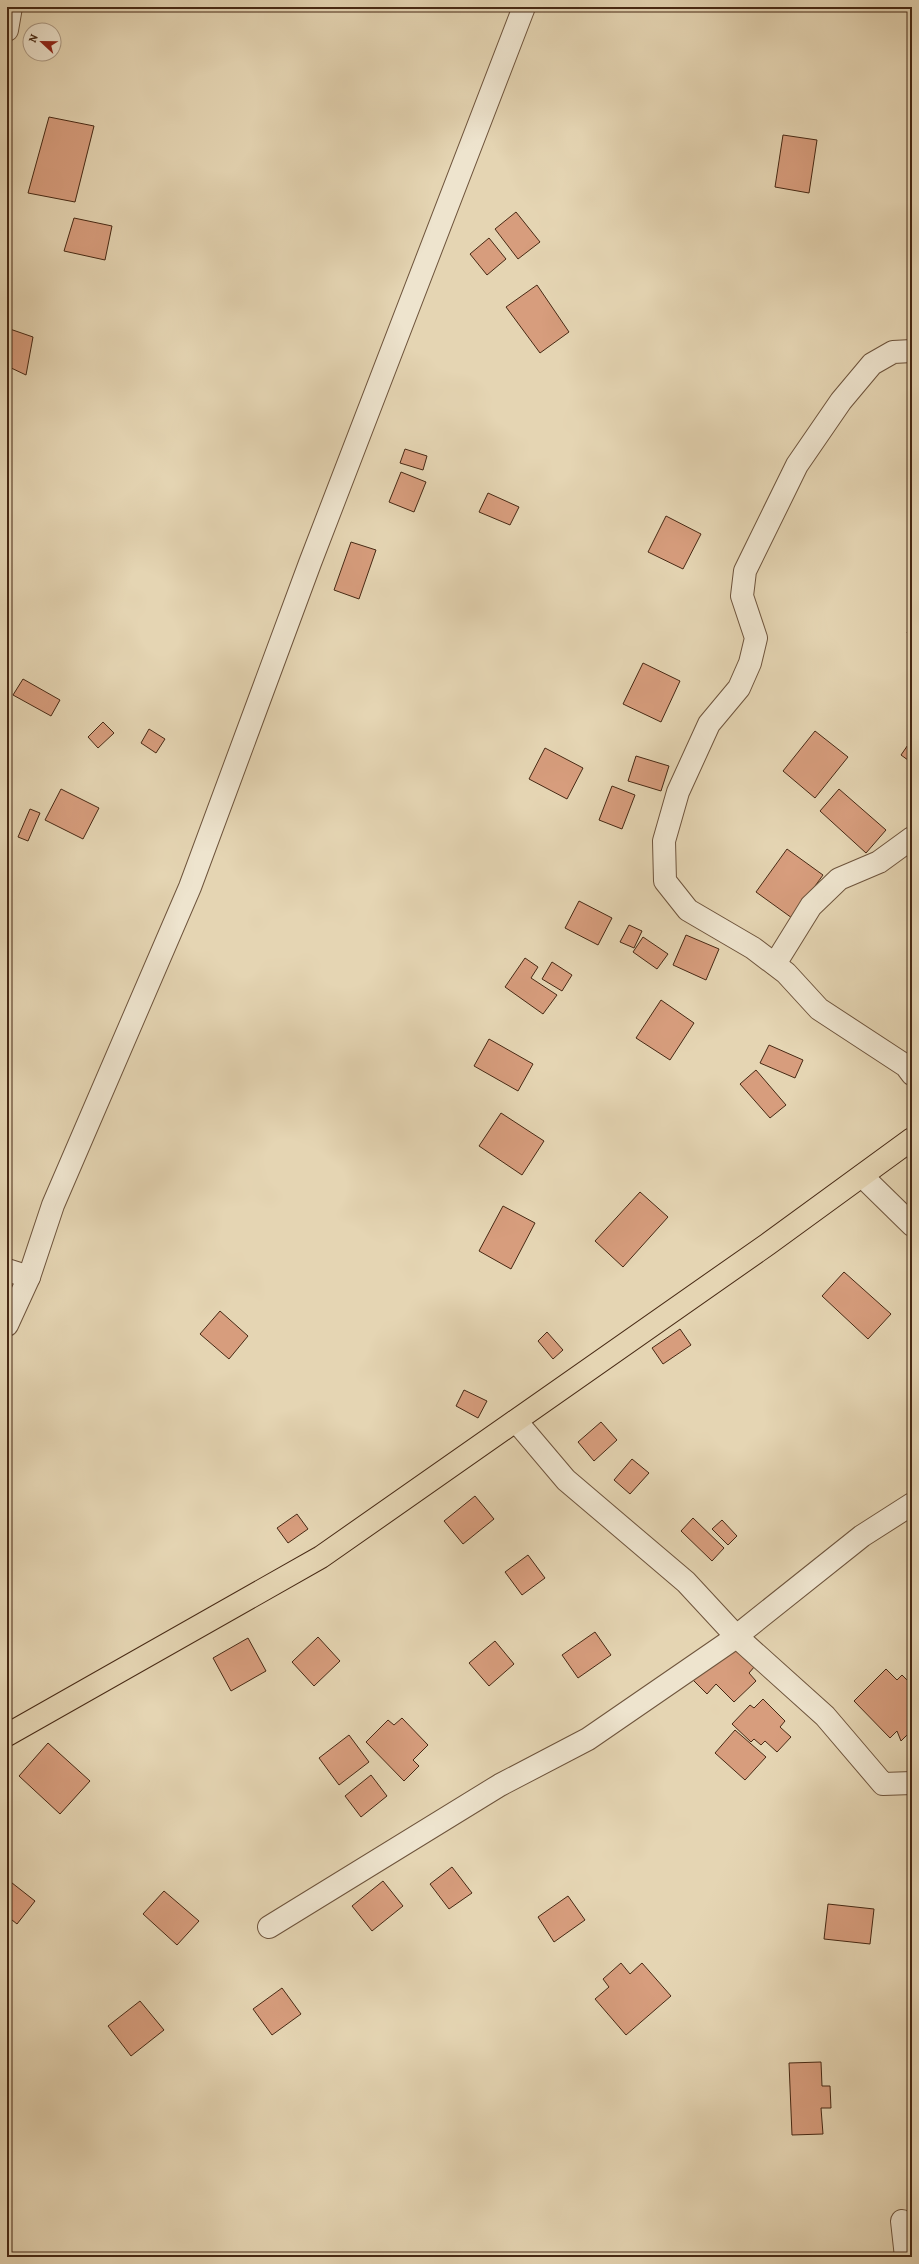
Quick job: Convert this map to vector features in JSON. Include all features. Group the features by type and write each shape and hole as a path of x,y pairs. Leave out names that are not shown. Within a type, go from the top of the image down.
{"main road":[{"path":"7,1735 321,1556 516,1421 912,1139"}],"street":[{"path":"7,30 11,7"},
{"path":"7,1325 29,1277 53,1205 190,888 310,563 524,7"},
{"path":"912,350 893,352 872,364 841,401 797,465 745,571 742,596 756,638 750,662 739,688 709,724 678,792 664,841 665,881 688,910 753,948 775,964 786,973 819,1009 906,1066 912,1074"},
{"path":"775,964 811,906 839,879 878,862 912,838"},
{"path":"862,1176 912,1225"},
{"path":"7,1270 29,1277"},
{"path":"516,1421 566,1480 686,1582 736,1636 825,1716 883,1784 912,1782"},
{"path":"269,1927 500,1785 588,1739 736,1636 862,1536 912,1504"},
{"path":"902,2221 906,2257"}],"building":[{"path":"49,117 94,126 75,202 28,193"},
{"path":"783,135 817,140 809,193 775,187"},
{"path":"516,212 540,242 518,259 495,229"},
{"path":"74,218 112,226 105,260 64,251"},
{"path":"489,238 506,259 487,275 470,254"},
{"path":"537,285 569,332 540,353 506,307"},
{"path":"7,328 33,337 26,375 7,366"},
{"path":"405,449 427,456 423,470 400,463"},
{"path":"401,472 426,482 414,512 389,502"},
{"path":"488,493 519,507 510,525 479,512"},
{"path":"666,516 701,534 683,569 648,552"},
{"path":"351,542 376,550 359,599 334,590"},
{"path":"912,624 912,636 907,633"},
{"path":"643,663 680,681 661,722 623,704"},
{"path":"23,679 60,700 51,716 13,695"},
{"path":"103,722 114,733 98,748 88,737"},
{"path":"149,729 165,739 156,753 141,743"},
{"path":"815,731 848,757 815,798 783,771"},
{"path":"912,739 912,763 901,755"},
{"path":"545,748 583,768 567,799 529,779"},
{"path":"636,756 669,766 661,791 628,781"},
{"path":"612,786 635,795 622,829 599,820"},
{"path":"61,789 99,808 83,839 45,820"},
{"path":"839,789 886,830 866,853 820,811"},
{"path":"30,809 40,813 28,841 18,837"},
{"path":"787,849 823,875 792,918 756,892"},
{"path":"579,901 612,918 598,945 565,928"},
{"path":"629,925 642,931 634,948 620,942"},
{"path":"686,935 719,949 706,980 673,965"},
{"path":"643,937 668,954 657,969 633,952"},
{"path":"525,958 538,967 531,978 557,995 543,1014 505,987"},
{"path":"552,962 572,975 562,991 542,979"},
{"path":"661,1000 694,1023 670,1060 636,1038"},
{"path":"489,1039 533,1064 518,1091 474,1066"},
{"path":"769,1045 803,1060 795,1078 760,1063"},
{"path":"756,1070 786,1105 770,1118 740,1084"},
{"path":"501,1113 544,1141 522,1175 479,1146"},
{"path":"640,1192 668,1217 623,1267 595,1241"},
{"path":"503,1206 535,1223 511,1269 479,1251"},
{"path":"844,1272 891,1314 868,1339 822,1296"},
{"path":"220,1311 248,1336 229,1359 200,1334"},
{"path":"680,1329 691,1345 663,1364 652,1348"},
{"path":"547,1332 563,1350 553,1359 538,1341"},
{"path":"464,1390 487,1401 478,1418 456,1406"},
{"path":"601,1422 617,1440 594,1461 578,1442"},
{"path":"632,1459 649,1473 630,1494 614,1480"},
{"path":"475,1496 494,1519 463,1544 444,1521"},
{"path":"297,1514 308,1529 288,1543 277,1528"},
{"path":"693,1518 724,1548 712,1561 681,1531"},
{"path":"722,1520 737,1536 728,1545 712,1529"},
{"path":"528,1555 545,1578 522,1595 505,1572"},
{"path":"595,1632 611,1655 578,1678 562,1655"},
{"path":"318,1637 340,1661 314,1686 292,1662"},
{"path":"248,1638 266,1671 231,1691 213,1658"},
{"path":"495,1641 514,1664 489,1686 469,1663"},
{"path":"727,1647 733,1653 737,1649 755,1666 749,1673 756,1681 734,1702 716,1684 707,1694 693,1680"},
{"path":"886,1669 897,1680 902,1675 912,1685 912,1730 901,1741 897,1731 890,1738 854,1701"},
{"path":"763,1699 785,1721 780,1727 791,1737 777,1752 765,1741 761,1745 754,1739 751,1742 732,1724 750,1705 754,1708"},
{"path":"402,1718 428,1745 413,1760 419,1766 404,1781 366,1742 388,1720 394,1725"},
{"path":"735,1730 766,1757 745,1780 715,1753"},
{"path":"349,1735 369,1762 339,1785 319,1758"},
{"path":"48,1743 90,1781 60,1814 19,1776"},
{"path":"371,1775 387,1796 361,1817 345,1796"},
{"path":"452,1867 472,1893 449,1909 430,1884"},
{"path":"7,1879 35,1901 17,1924 7,1916"},
{"path":"383,1881 403,1906 372,1931 352,1906"},
{"path":"164,1891 199,1921 177,1945 143,1914"},
{"path":"568,1896 585,1920 554,1942 538,1917"},
{"path":"828,1904 874,1909 870,1944 824,1939"},
{"path":"621,1963 630,1974 642,1963 671,1996 626,2035 595,1999 609,1987 603,1979"},
{"path":"282,1988 301,2014 272,2035 253,2009"},
{"path":"140,2001 164,2030 131,2056 108,2026"},
{"path":"821,2062 822,2086 830,2086 831,2108 821,2108 823,2134 792,2135 789,2063"}]}
